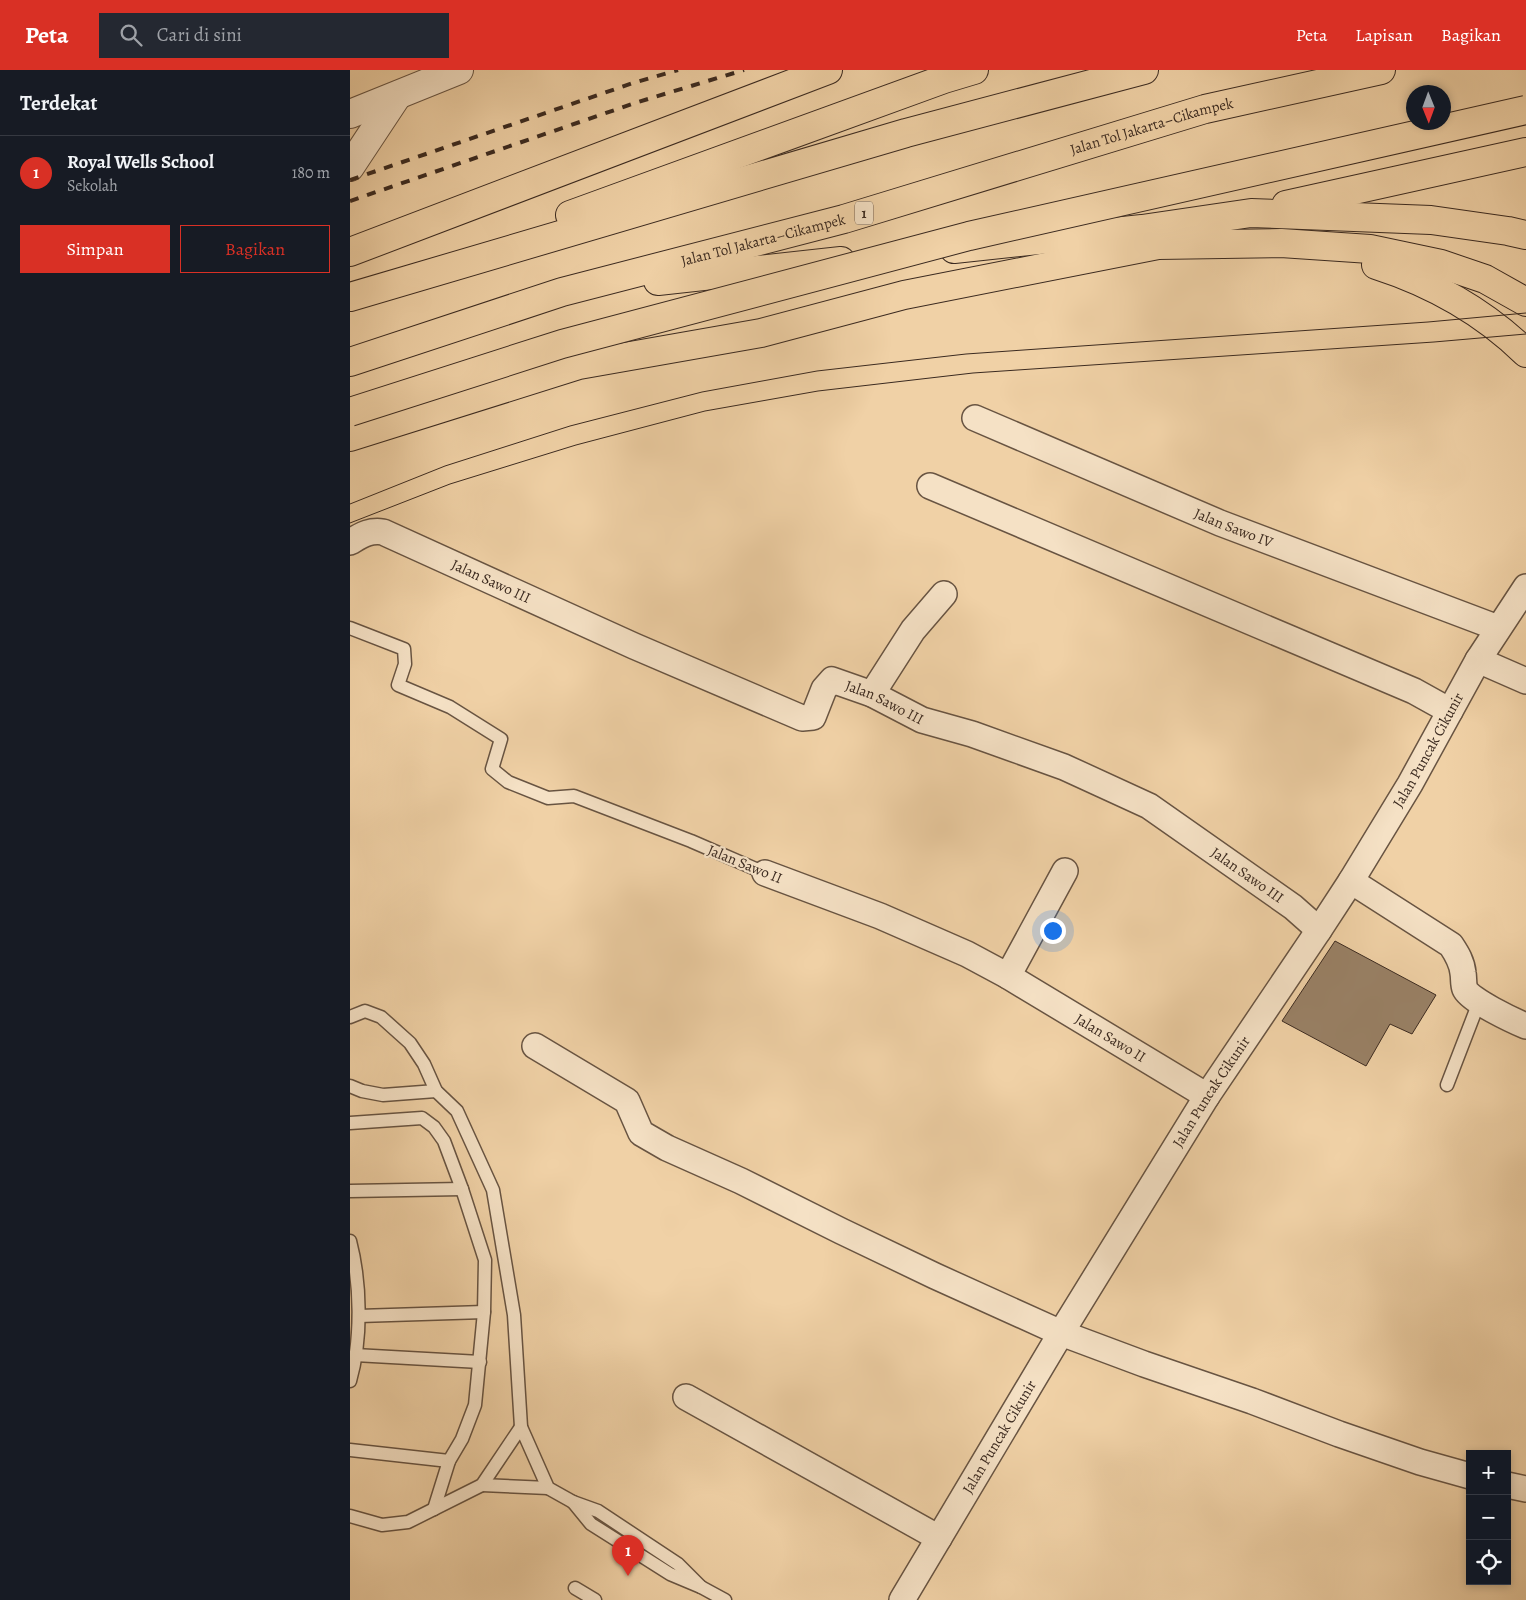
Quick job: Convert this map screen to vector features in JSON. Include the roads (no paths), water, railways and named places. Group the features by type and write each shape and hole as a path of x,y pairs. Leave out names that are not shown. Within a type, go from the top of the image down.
{"highway":[{"path":"350,232 488,187 696,110 777,70"},
{"path":"350,252 828,70"},
{"path":"350,296 906,93 974,70"},
{"path":"350,296 906,133 1144,70"},
{"name":"Jalan Tol Jakarta–Cikampek","path":"350,362 562,292 844,219 1205,109 1381,70"},
{"path":"350,412 562,344 969,236 1526,110"},
{"path":"562,292 1132,230 1251,213 1526,152"},
{"path":"1251,213 1431,220 1526,235"},
{"path":"350,438 579,365 760,333 904,295 1158,246 1281,243 1370,249 1440,264 1485,279 1526,302"},
{"path":"1281,243 1349,256 1404,274 1457,301 1505,333 1526,353"}],"street":[{"path":"350,114 459,70"},
{"path":"350,167 397,96"},
{"name":"Jalan Sawo IV","path":"975,418 1220,523 1498,628"},
{"path":"930,486 1414,691 1450,711"},
{"name":"Jalan Sawo III","path":"358,537 374,531 383,532 634,646 802,718 813,717 824,689 832,680 872,694 922,720 972,734 1064,767 1149,806 1293,907 1320,930"},
{"name":"Jalan Puncak Cikunir","path":"902,1600 1061,1333 1207,1096 1320,930 1351,881 1410,784 1478,660 1526,587"},
{"path":"872,694 912,630 944,594"},
{"path":"1478,660 1526,681"},
{"path":"1008,976 1066,871"},
{"name":"Jalan Sawo II","path":"765,873 880,916 967,954 1008,976 1207,1096"},
{"path":"1351,881 1450,945 1461,964 1465,990 1468,994 1479,1002 1526,1026"},
{"path":"535,1046 627,1102 641,1133 667,1148 741,1181 935,1276 1061,1333 1339,1434 1420,1462 1466,1475"},
{"path":"686,1397 939,1538"},
{"path":"1511,1486 1526,1489"}],"lane":[{"name":"Jalan Sawo II","path":"350,628 404,649 405,664 398,685 450,707 501,738 492,769 508,782 548,798 574,796 765,873"},
{"path":"1447,1085 1479,1002"},
{"path":"350,1017 365,1011 381,1017 410,1044 424,1064 436,1091 457,1111 493,1190 514,1315 522,1427 548,1488"},
{"path":"350,1086 383,1095 436,1091"},
{"path":"350,1122 422,1118 434,1126 444,1142 462,1189 485,1260 484,1312 475,1405 462,1439 449,1461 434,1509"},
{"path":"350,1191 462,1189"},
{"path":"350,1241 356,1262 358,1316 356,1355 350,1381"},
{"path":"358,1316 484,1312"},
{"path":"356,1355 480,1362"},
{"path":"350,1516 382,1525 408,1522 482,1485 522,1427"},
{"path":"350,1450 449,1461"},
{"path":"482,1485 548,1488 573,1502 598,1511 678,1564 701,1587 726,1600"},
{"path":"575,1588 595,1600"}],"tram line":[{"path":"350,504 445,466 570,426 702,392 817,371 966,354 1428,322 1526,313"},
{"path":"350,523 450,484 576,445 705,411 818,391 973,373 1434,342 1526,334"}],"railway":[{"path":"350,180 633,83 678,70"},
{"path":"350,201 638,102 744,70"}],"place":[{"name":"Royal Wells School","path":"628,1576"}]}
